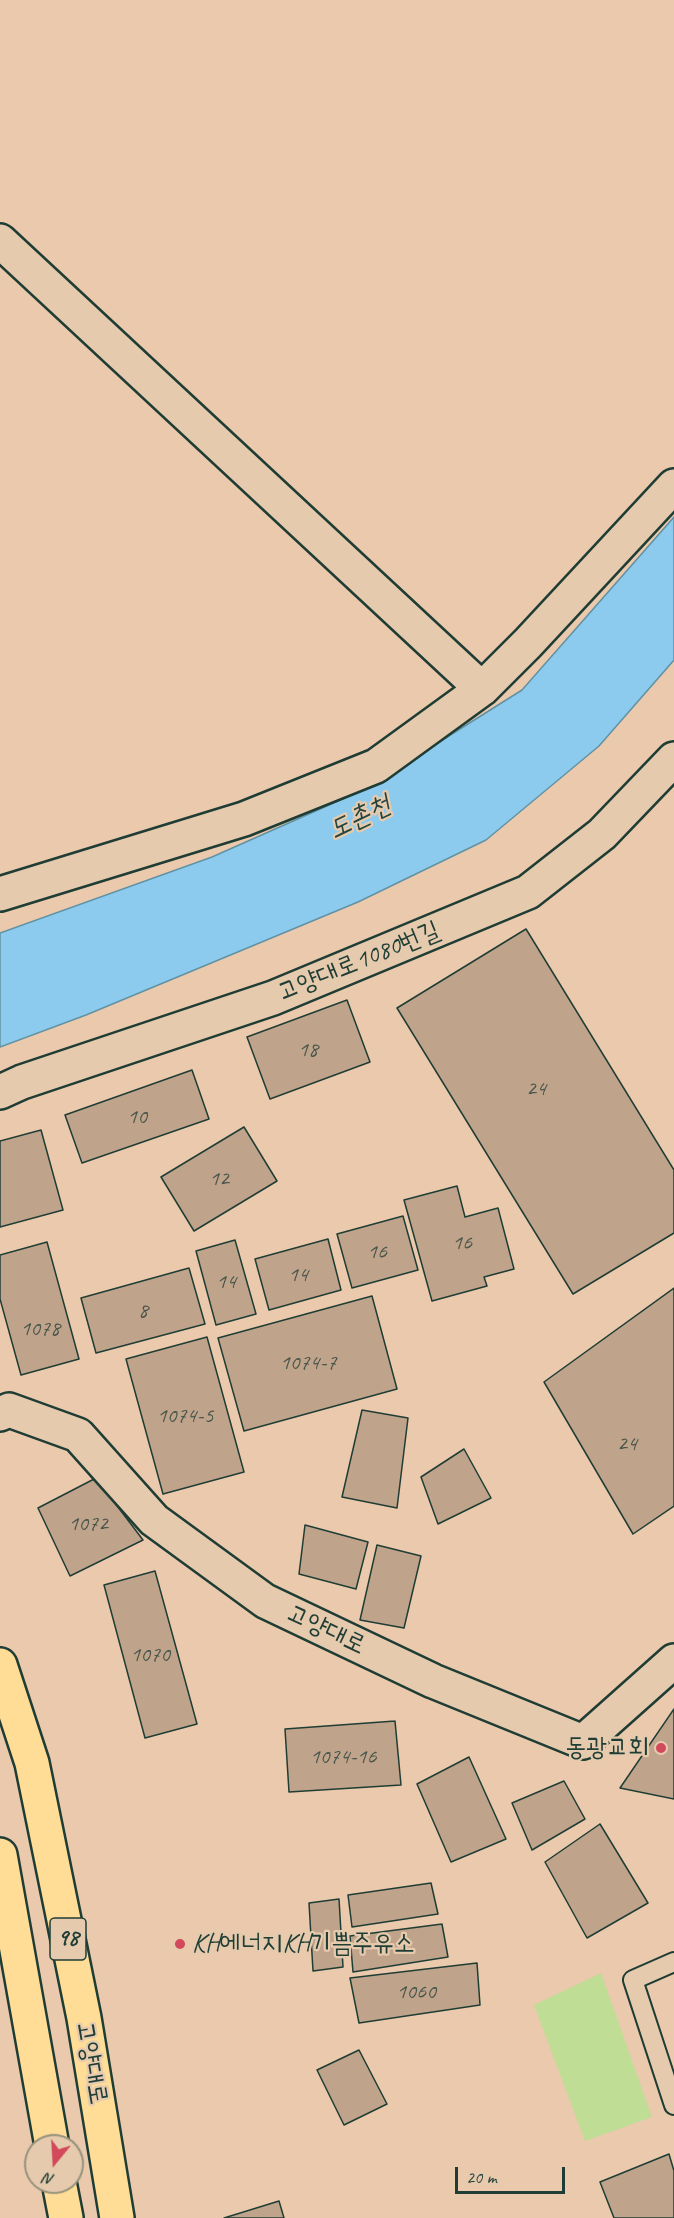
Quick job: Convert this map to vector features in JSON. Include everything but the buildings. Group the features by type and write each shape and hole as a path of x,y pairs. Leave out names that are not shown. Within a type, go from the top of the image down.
{"main road":[{"name":"고양대로","path":"0,1665 32,1763 84,2018 117,2218"},
{"name":"고양대로","path":"0,1855 50,2134"},
{"path":"61,2194 66,2218"}],"street":[{"path":"0,241 482,689"},
{"path":"0,894 244,819 376,766 482,689 528,643 674,486"},
{"name":"고양대로1080번길","path":"0,1092 22,1082 273,998 528,892 602,834 674,759"},
{"name":"고양대로","path":"0,1414 9,1410 78,1435 154,1520 265,1601 434,1681 584,1742 674,1661"}],"lane":[{"path":"674,1962 633,1980 674,2105"}],"green space":[{"path":"601,1973 652,2117 585,2141 534,2005"}],"water":[{"name":"도촌천","path":"674,517 674,660 599,746 486,840 358,902 86,1015 0,1047 0,933 212,857 363,790 522,690"}],"place":[{"name":"동광교회","path":"661,1748"},
{"name":"KH에너지KH기쁨주유소","path":"180,1944"}]}
